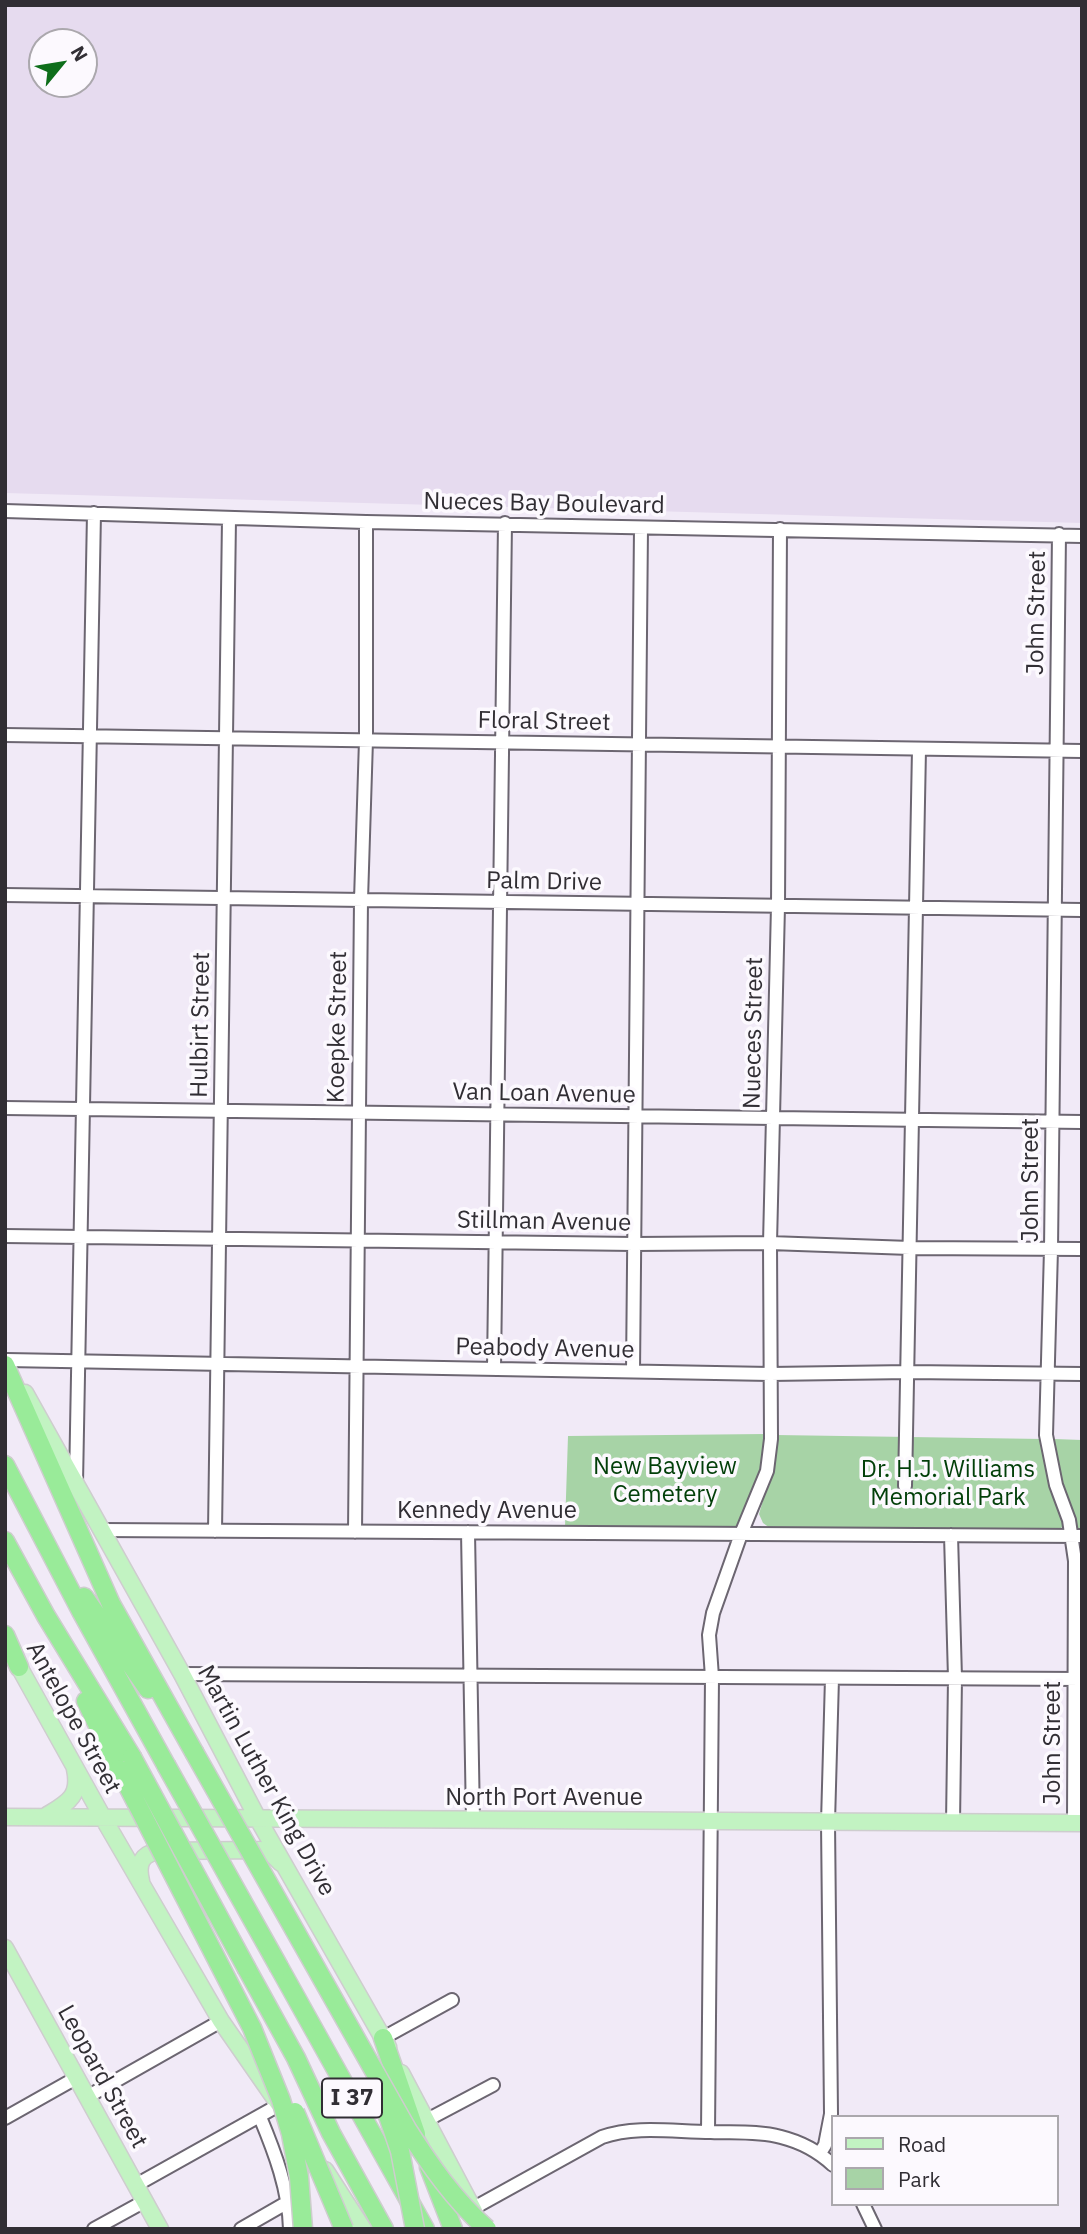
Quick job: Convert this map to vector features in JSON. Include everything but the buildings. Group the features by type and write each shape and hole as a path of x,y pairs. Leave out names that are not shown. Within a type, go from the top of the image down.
{"highway":[{"path":"6,1361 111,1604 407,2129 438,2177 485,2229"},
{"name":"I 37","path":"5,1465 82,1613 425,2229"},
{"path":"44,1539 194,1752"},
{"name":"I 37","path":"5,1541 126,1763 247,1969 296,2058 331,2133 384,2229"},
{"path":"5,1635 12,1667"},
{"path":"126,1763 252,2028 281,2100 299,2177 303,2229"},
{"path":"347,2024 397,2140 408,2182 415,2229"},
{"path":"252,2028 289,2097 344,2229"},
{"path":"383,2038 412,2125 453,2229"}],"main road":[{"name":"Martin Luther King Drive","path":"6,1361 182,1674 258,1819 383,2038 485,2229"},
{"name":"Antelope Street","path":"5,1641 12,1667 75,1767 221,2021 363,2229"},
{"path":"45,1816 72,1796 77,1780 75,1767"},
{"name":"North Port Avenue","path":"5,1817 1078,1823"},
{"path":"141,1883 138,1865 149,1853 159,1851 260,1850 271,1853 290,1873"},
{"name":"Leopard Street","path":"5,1948 160,2229"}],"street":[{"name":"Nueces Bay Boulevard","path":"5,512 1082,536"},
{"path":"76,1484 94,513"},
{"name":"Hulbirt Street","path":"215,1531 229,519"},
{"name":"Koepke Street","path":"355,1532 360,900 366,740 366,522"},
{"path":"494,1369 505,523"},
{"path":"633,1371 641,528"},
{"name":"Nueces Street","path":"708,2132 712,1677 709,1636 713,1613 767,1471 771,1439 770,1243 778,906 780,529"},
{"name":"John Street","path":"1059,534 1051,1250 1046,1435 1056,1485 1077,1536 1074,1561 1078,1679 1078,1823"},
{"name":"Floral Street","path":"5,735 1082,751"},
{"path":"905,1486 919,749"},
{"name":"Palm Drive","path":"5,895 1082,910"},
{"name":"Van Loan Avenue","path":"5,1108 1082,1122"},
{"name":"Stillman Avenue","path":"5,1236 634,1244 770,1243 910,1248 1082,1249"},
{"name":"Peabody Avenue","path":"6,1361 770,1374 1082,1374"},
{"name":"Kennedy Avenue","path":"102,1530 1077,1536"},
{"path":"468,1532 473,1821"},
{"path":"951,1535 955,1678 953,1823"},
{"path":"182,1674 1078,1679"},
{"path":"820,2153 825,2145 831,2114 828,1822 832,1678"},
{"path":"383,2038 452,2000"},
{"path":"87,2097 221,2021"},
{"path":"5,2118 76,2078"},
{"path":"425,2121 493,2085"},
{"path":"136,2185 279,2105"},
{"path":"260,2117 288,2202 290,2229"},
{"path":"472,2209 614,2133 638,2130 762,2133 783,2137 820,2153 832,2164"},
{"path":"94,2229 145,2201"},
{"path":"241,2229 288,2202"},
{"path":"864,2206 875,2229"}],"shaded area":[{"path":"5,5 1082,5 1082,523 5,493"}],"green space":[{"name":"New Bayview Cemetery","path":"765,1434 762,1470 739,1527 565,1527 568,1436"},
{"name":"Dr. H.J. Williams Memorial Park","path":"776,1435 1043,1439 1063,1526 1059,1530 770,1528 763,1523 759,1514 773,1467"},
{"path":"1054,1439 1082,1440 1082,1530 1076,1527 1060,1474"}]}
